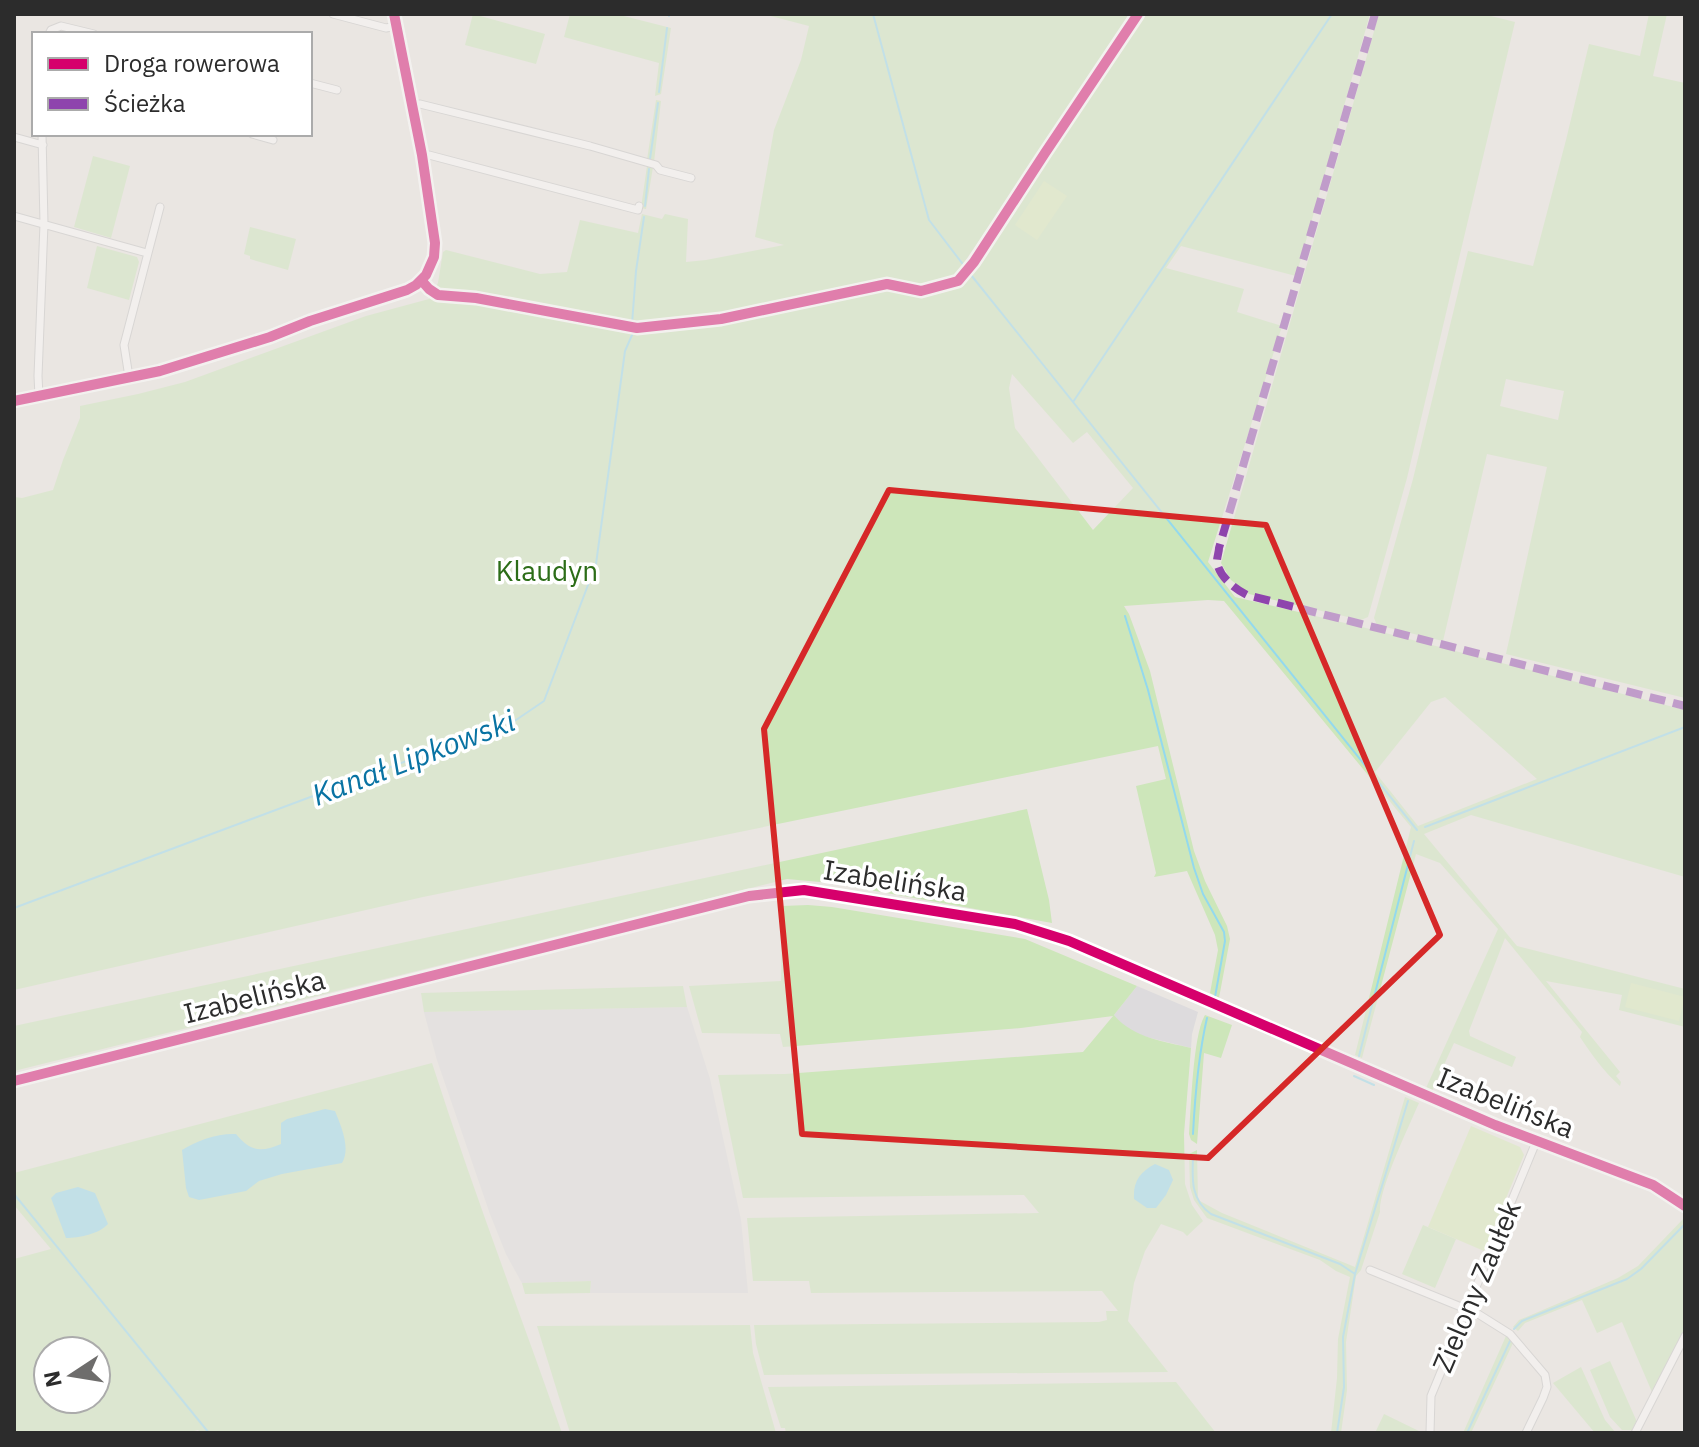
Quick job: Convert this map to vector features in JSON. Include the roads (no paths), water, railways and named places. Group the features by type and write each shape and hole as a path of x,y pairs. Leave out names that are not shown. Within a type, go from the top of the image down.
{"street":[{"path":"333,14 386,28 397,26"},
{"path":"14,401 160,371 235,349 407,290 426,275 435,252 434,230 394,14"},
{"path":"50,32 56,27 85,32"},
{"path":"312,84 337,90"},
{"path":"412,105 420,104 590,146 691,178"},
{"path":"39,396 44,224 42,136"},
{"path":"259,136 273,140"},
{"path":"14,137 43,145"},
{"path":"422,155 638,210 639,206"},
{"path":"129,377 124,345 160,207"},
{"path":"14,216 147,253"},
{"name":"Izabelińska","path":"14,1081 749,896 804,890 1015,924 1045,932 1536,1142 1653,1185 1685,1206"},
{"name":"Zielony Zaułek","path":"1430,1433 1431,1396 1536,1142"},
{"path":"1370,1270 1467,1308 1510,1334 1545,1375 1547,1387 1526,1433"},
{"path":"1635,1433 1685,1336"}],"water":[{"path":"325,1109 335,1111 342,1130 346,1151 342,1163 282,1174 259,1181 246,1191 199,1200 189,1197 182,1150 208,1138 229,1134 236,1134 256,1149 274,1147 281,1144 281,1123"},
{"path":"1155,1164 1169,1170 1173,1180 1156,1208 1147,1208 1134,1199 1135,1187 1145,1170"},
{"path":"78,1187 95,1193 108,1224 88,1235 66,1238 51,1198 56,1193"}],"waterway":[{"path":"873,14 929,220 965,267"},
{"path":"1073,402 1332,14"},
{"name":"Kanał Lipkowski","path":"659,92 667,28"},
{"name":"Kanał Lipkowski","path":"650,159 658,103"},
{"name":"Kanał Lipkowski","path":"645,206 649,169"},
{"name":"Kanał Lipkowski","path":"632,324 644,217"},
{"path":"971,275 1417,830"},
{"name":"Kanał Lipkowski","path":"14,908 516,720 544,701 596,564 625,351 632,335"},
{"path":"1125,616 1148,690 1194,868 1203,894 1224,932 1215,997"},
{"path":"1425,827 1685,727"},
{"path":"1359,1056 1414,841"},
{"path":"1193,1134 1197,1076 1207,1018"},
{"path":"1354,1076 1374,1085"},
{"path":"1337,1433 1344,1387 1343,1337 1355,1274 1408,1101"},
{"path":"1193,1158 1196,1196 1211,1214 1340,1264 1355,1274"},
{"path":"14,1194 209,1433"},
{"path":"1514,1329 1522,1321 1627,1279 1685,1224"},
{"path":"1467,1433 1510,1341"}],"park label":[{"name":"Klaudyn","path":"547,570"}]}
